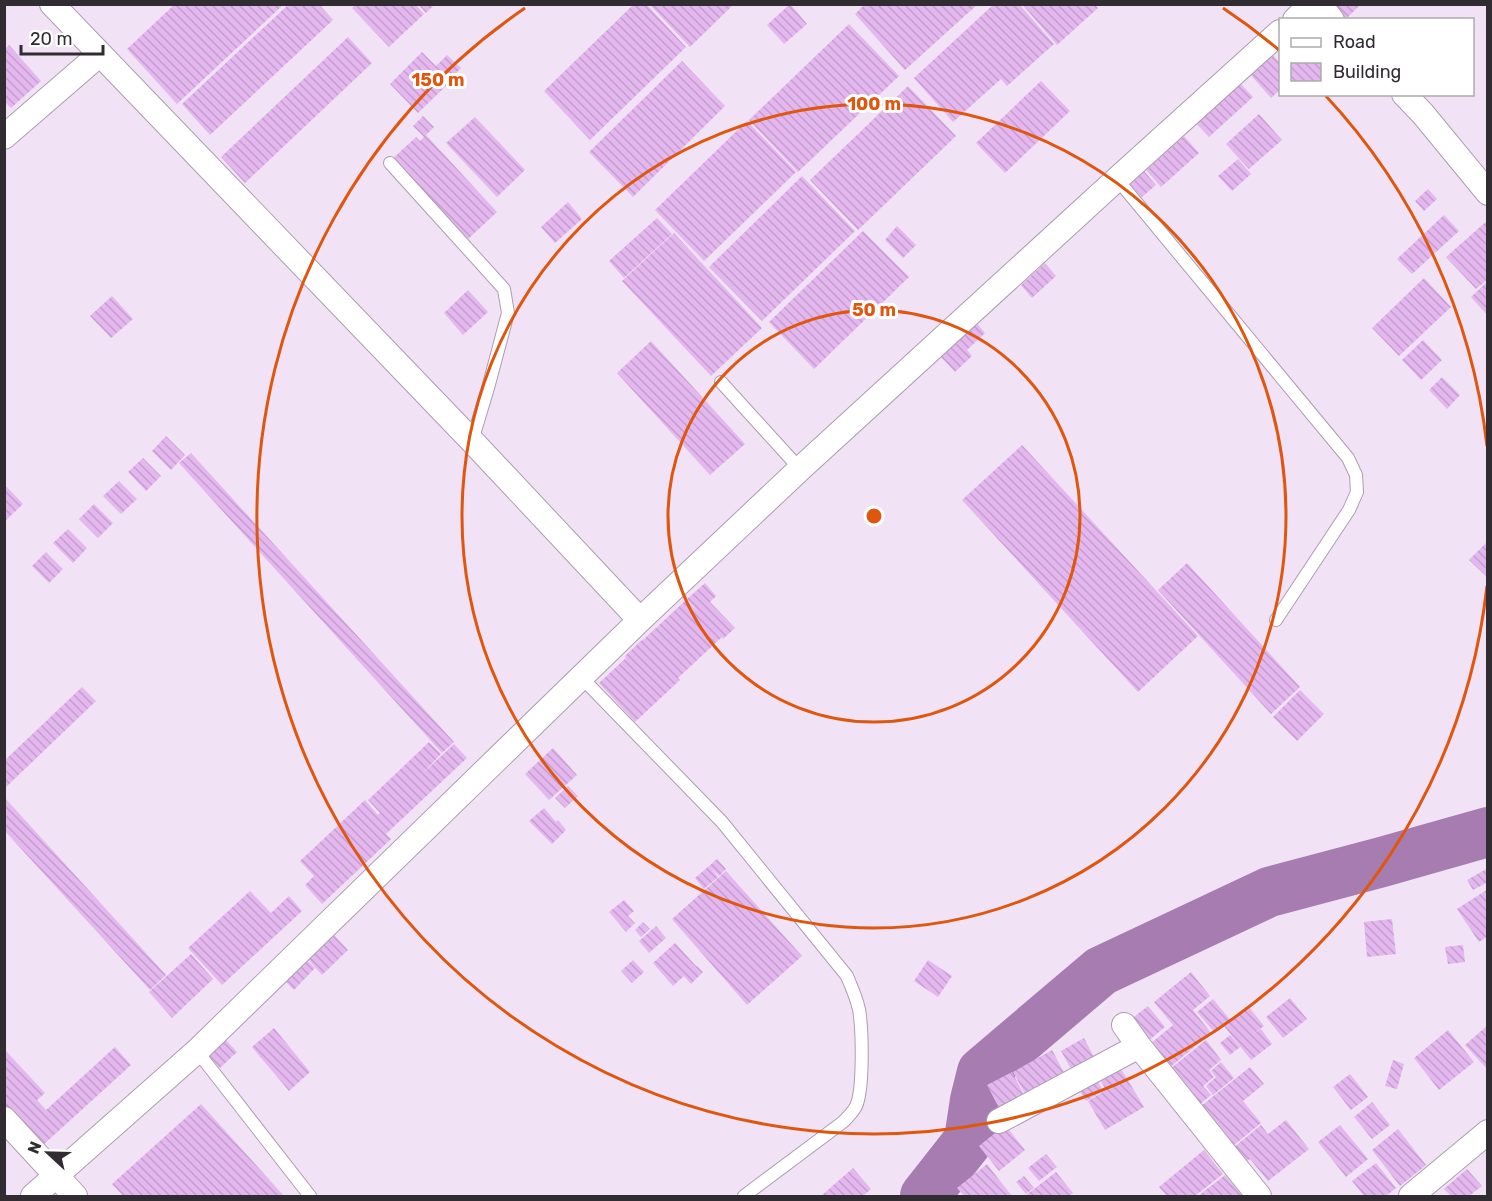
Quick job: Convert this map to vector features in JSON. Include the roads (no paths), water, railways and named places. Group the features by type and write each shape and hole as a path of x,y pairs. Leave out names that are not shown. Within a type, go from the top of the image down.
{"street":[{"path":"52,4 472,441 640,620"},
{"path":"1296,18 1311,4"},
{"path":"1319,4 1330,18"},
{"path":"33,1197 197,1050 640,620 800,469 1279,34"},
{"path":"4,137 100,54"},
{"path":"1406,96 1424,114 1488,194"},
{"path":"1124,1025 1138,1046 1259,1197"},
{"path":"999,1121 1138,1046"},
{"path":"4,1119 75,1197"},
{"path":"1411,1197 1488,1132"}],"lane":[{"path":"390,163 504,289 508,313 472,441"},
{"path":"1117,179 1348,458 1356,475 1357,492 1348,510 1276,620"},
{"path":"721,382 800,469"},
{"path":"581,677 722,822 847,976 858,1004 861,1092 855,1108 843,1122 744,1197"},
{"path":"197,1050 310,1197"}],"waterway":[{"path":"925,1196 969,1140 982,1072 1101,971 1269,892 1488,832"}]}
